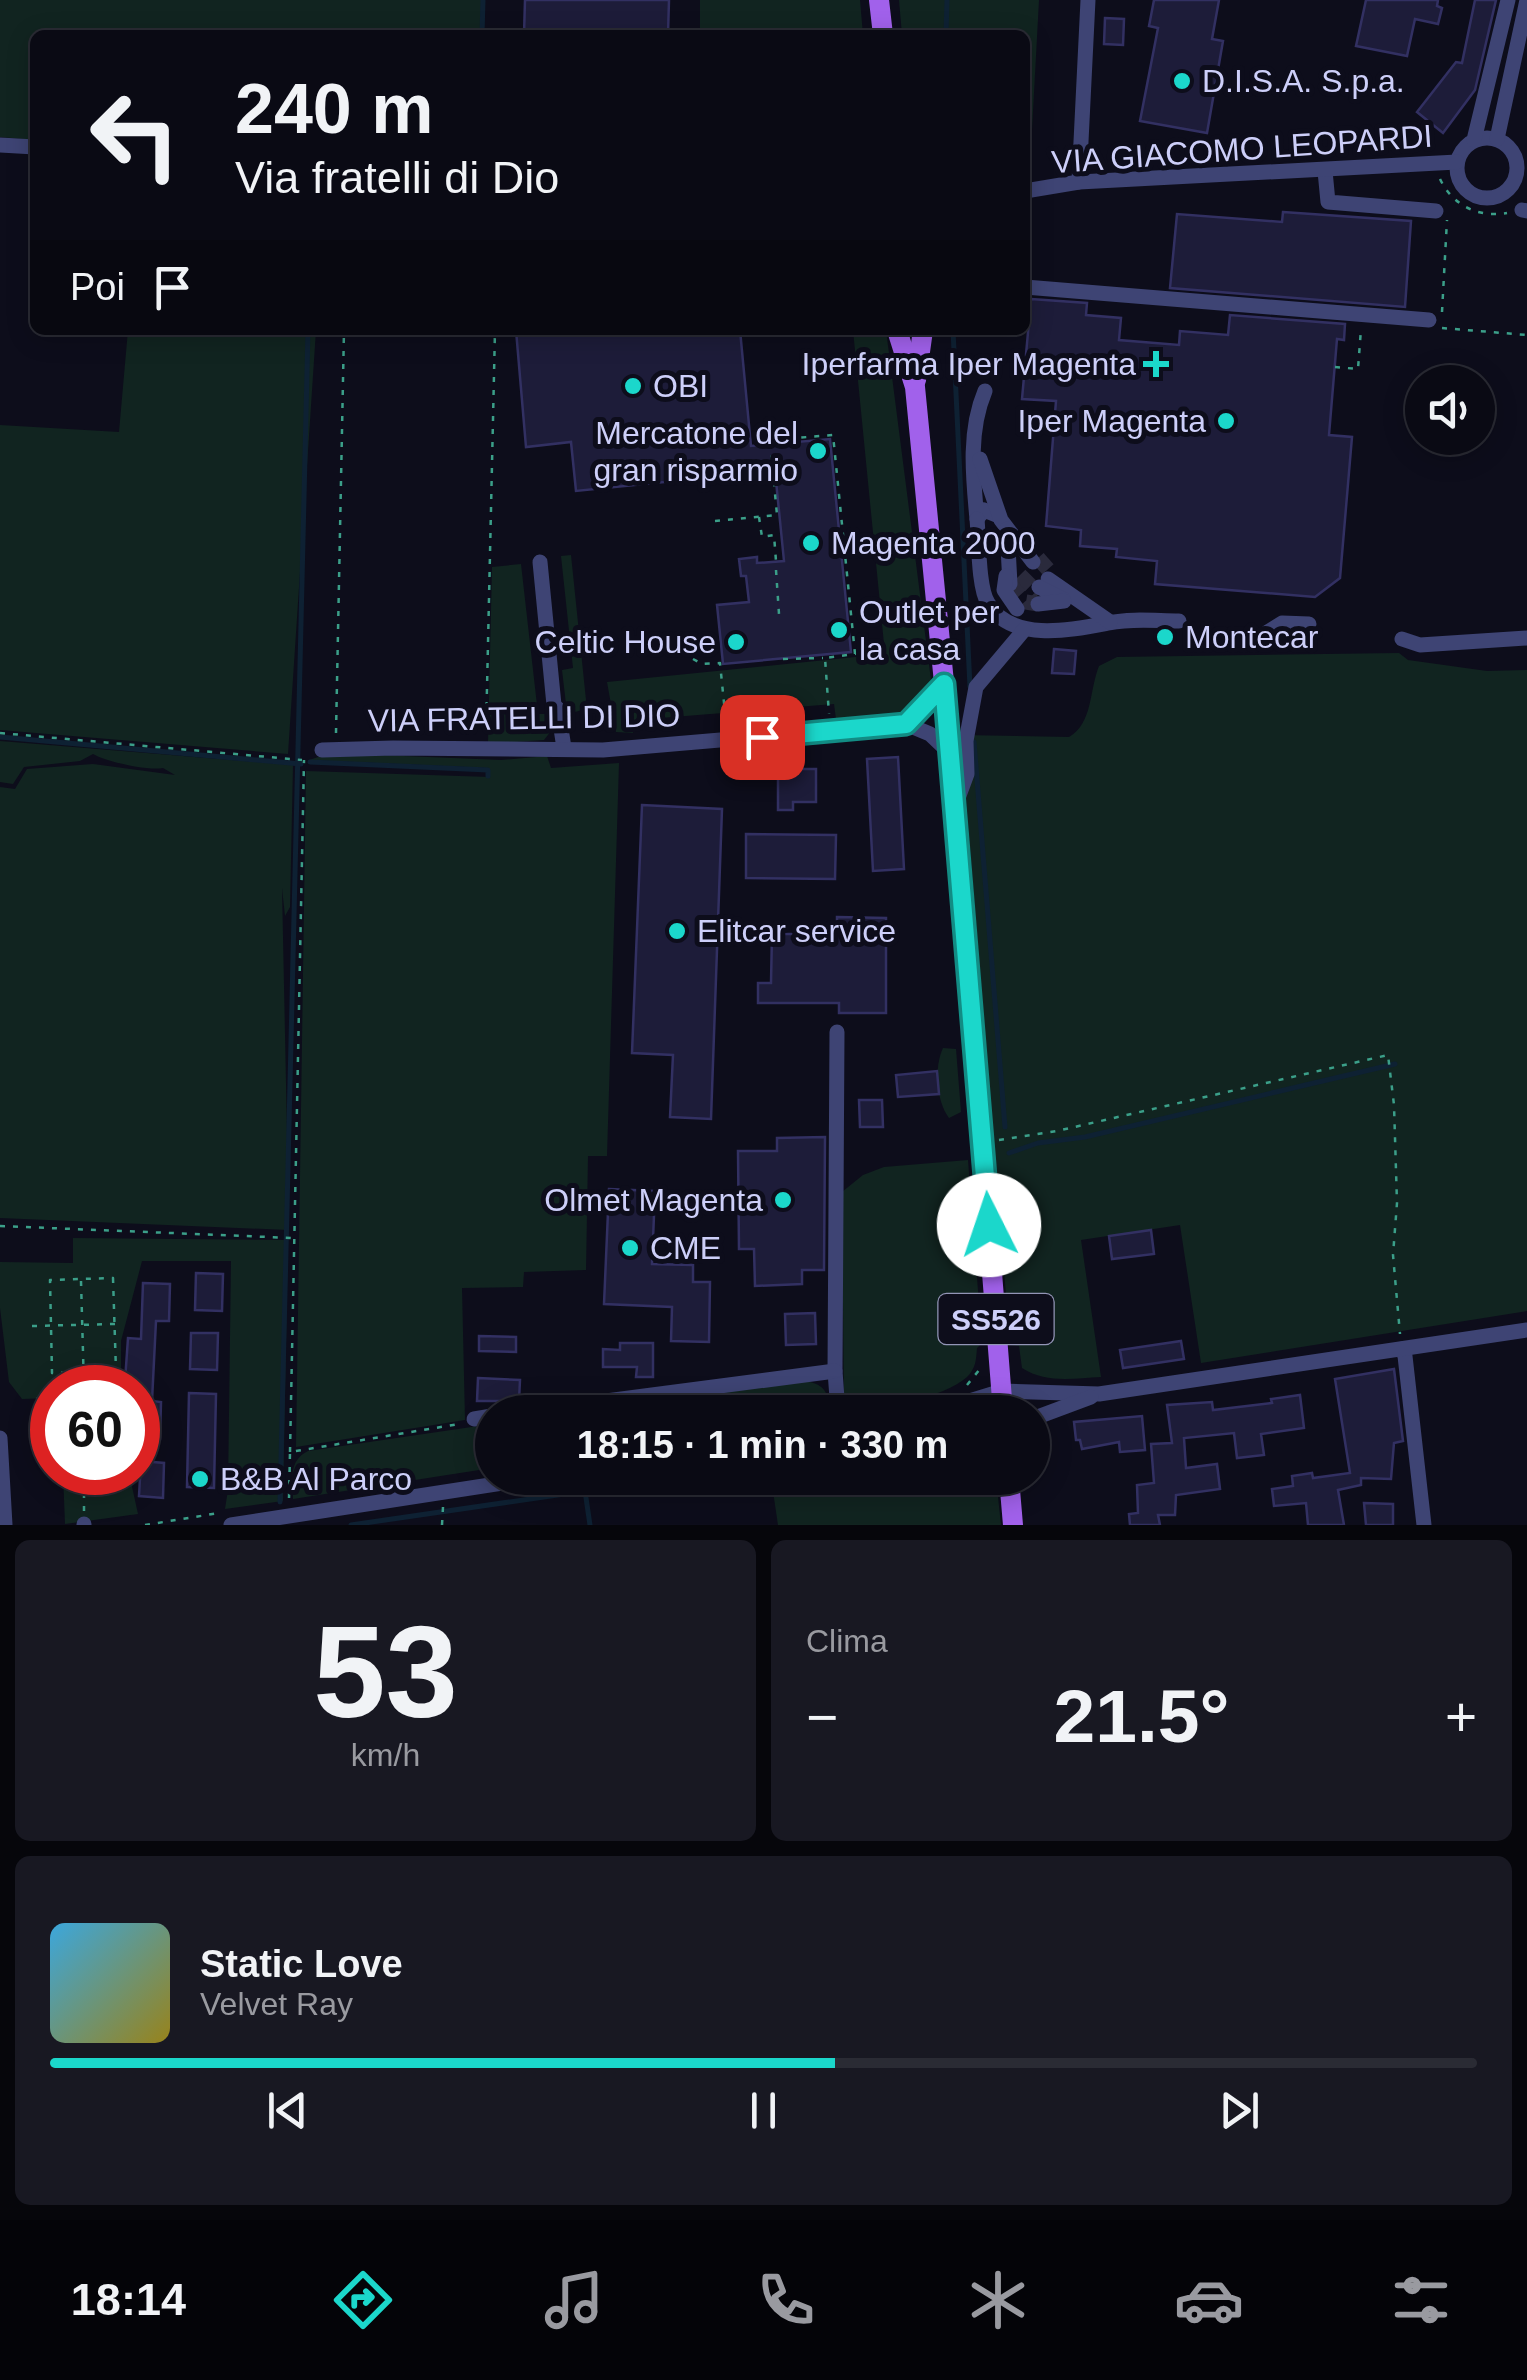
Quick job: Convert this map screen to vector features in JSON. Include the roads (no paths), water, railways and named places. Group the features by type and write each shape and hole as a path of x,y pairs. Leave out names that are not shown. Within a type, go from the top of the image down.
{"main road":[{"path":"879,0 882,30"},
{"name":"SS526","path":"899,335 915,387 951,754 967,1032 1002,1395"},
{"name":"SS526","path":"915,387 922,335"},
{"path":"1010,1495 1013,1525"}],"street":[{"path":"1080,182 1088,0"},
{"path":"1474,140 1508,0"},
{"path":"1515,205 1516,160 1520,153 1497,140 1527,0"},
{"name":"VIA GIACOMO LEOPARDI","path":"1497,140 1474,140 1462,149 1457,162 1458,178 1473,196 1515,205"},
{"path":"0,144 30,147"},
{"name":"VIA GIACOMO LEOPARDI","path":"1030,192 1080,182 1457,162"},
{"path":"1325,171 1328,202 1435,213"},
{"path":"1030,287 1436,316"},
{"path":"985,392 975,414 973,480 985,600 1002,618 1024,630 1093,628 1110,622 1179,621"},
{"path":"980,459 1024,569"},
{"path":"977,519 984,510 1004,523 1024,569"},
{"path":"1004,523 1024,569"},
{"path":"540,562 554,705 564,748"},
{"path":"1017,609 1004,590 1024,569"},
{"path":"1044,592 1073,599 1110,622"},
{"path":"1266,632 1282,623 1309,624"},
{"path":"954,808 967,774 966,741 976,687 1024,630"},
{"path":"1402,639 1420,645 1527,638"},
{"path":"944,684 906,724 930,734 951,754"},
{"name":"VIA FRATELLI DI DIO","path":"329,750 602,750 906,724"},
{"path":"837,1032 837,1395"},
{"path":"989,1395 1002,1391 1099,1394 1527,1330"},
{"path":"1400,1349 1405,1356 1424,1525"},
{"path":"652,1395 835,1371"},
{"path":"1050,1412 1099,1394"},
{"path":"0,1438 4,1525"},
{"path":"232,1525 475,1487"}],"waterway":[{"path":"482,30 483,0"},
{"path":"946,30 947,0"},
{"path":"280,1502 308,335"},
{"path":"953,335 970,687"},
{"path":"0,737 301,764"},
{"path":"974,742 1005,1127"},
{"path":"310,762 488,770 488,776"},
{"path":"1009,1153 1038,1143 1085,1137 1395,1064"},
{"path":"351,1525 585,1491 590,1525"}],"tunnel":[{"path":"1038,558 1053,575"},
{"path":"1020,575 1039,594"},
{"path":"1010,584 1026,602 1038,604"}],"place":[{"name":"D.I.S.A. S.p.a.","path":"1182,81"},
{"name":"Iperfarma Iper Magenta","path":"1156,364"},
{"name":"OBI","path":"633,386"},
{"name":"Iper Magenta","path":"1226,421"},
{"name":"Mercatone del gran risparmio","path":"818,451"},
{"name":"Magenta 2000","path":"811,543"},
{"name":"Outlet per la casa","path":"839,630"},
{"name":"Montecar","path":"1165,637"},
{"name":"Celtic House","path":"736,642"},
{"name":"Elitcar service","path":"677,931"},
{"name":"Olmet Magenta","path":"783,1200"},
{"name":"CME","path":"630,1248"},
{"name":"B&B Al Parco","path":"200,1479"}]}
